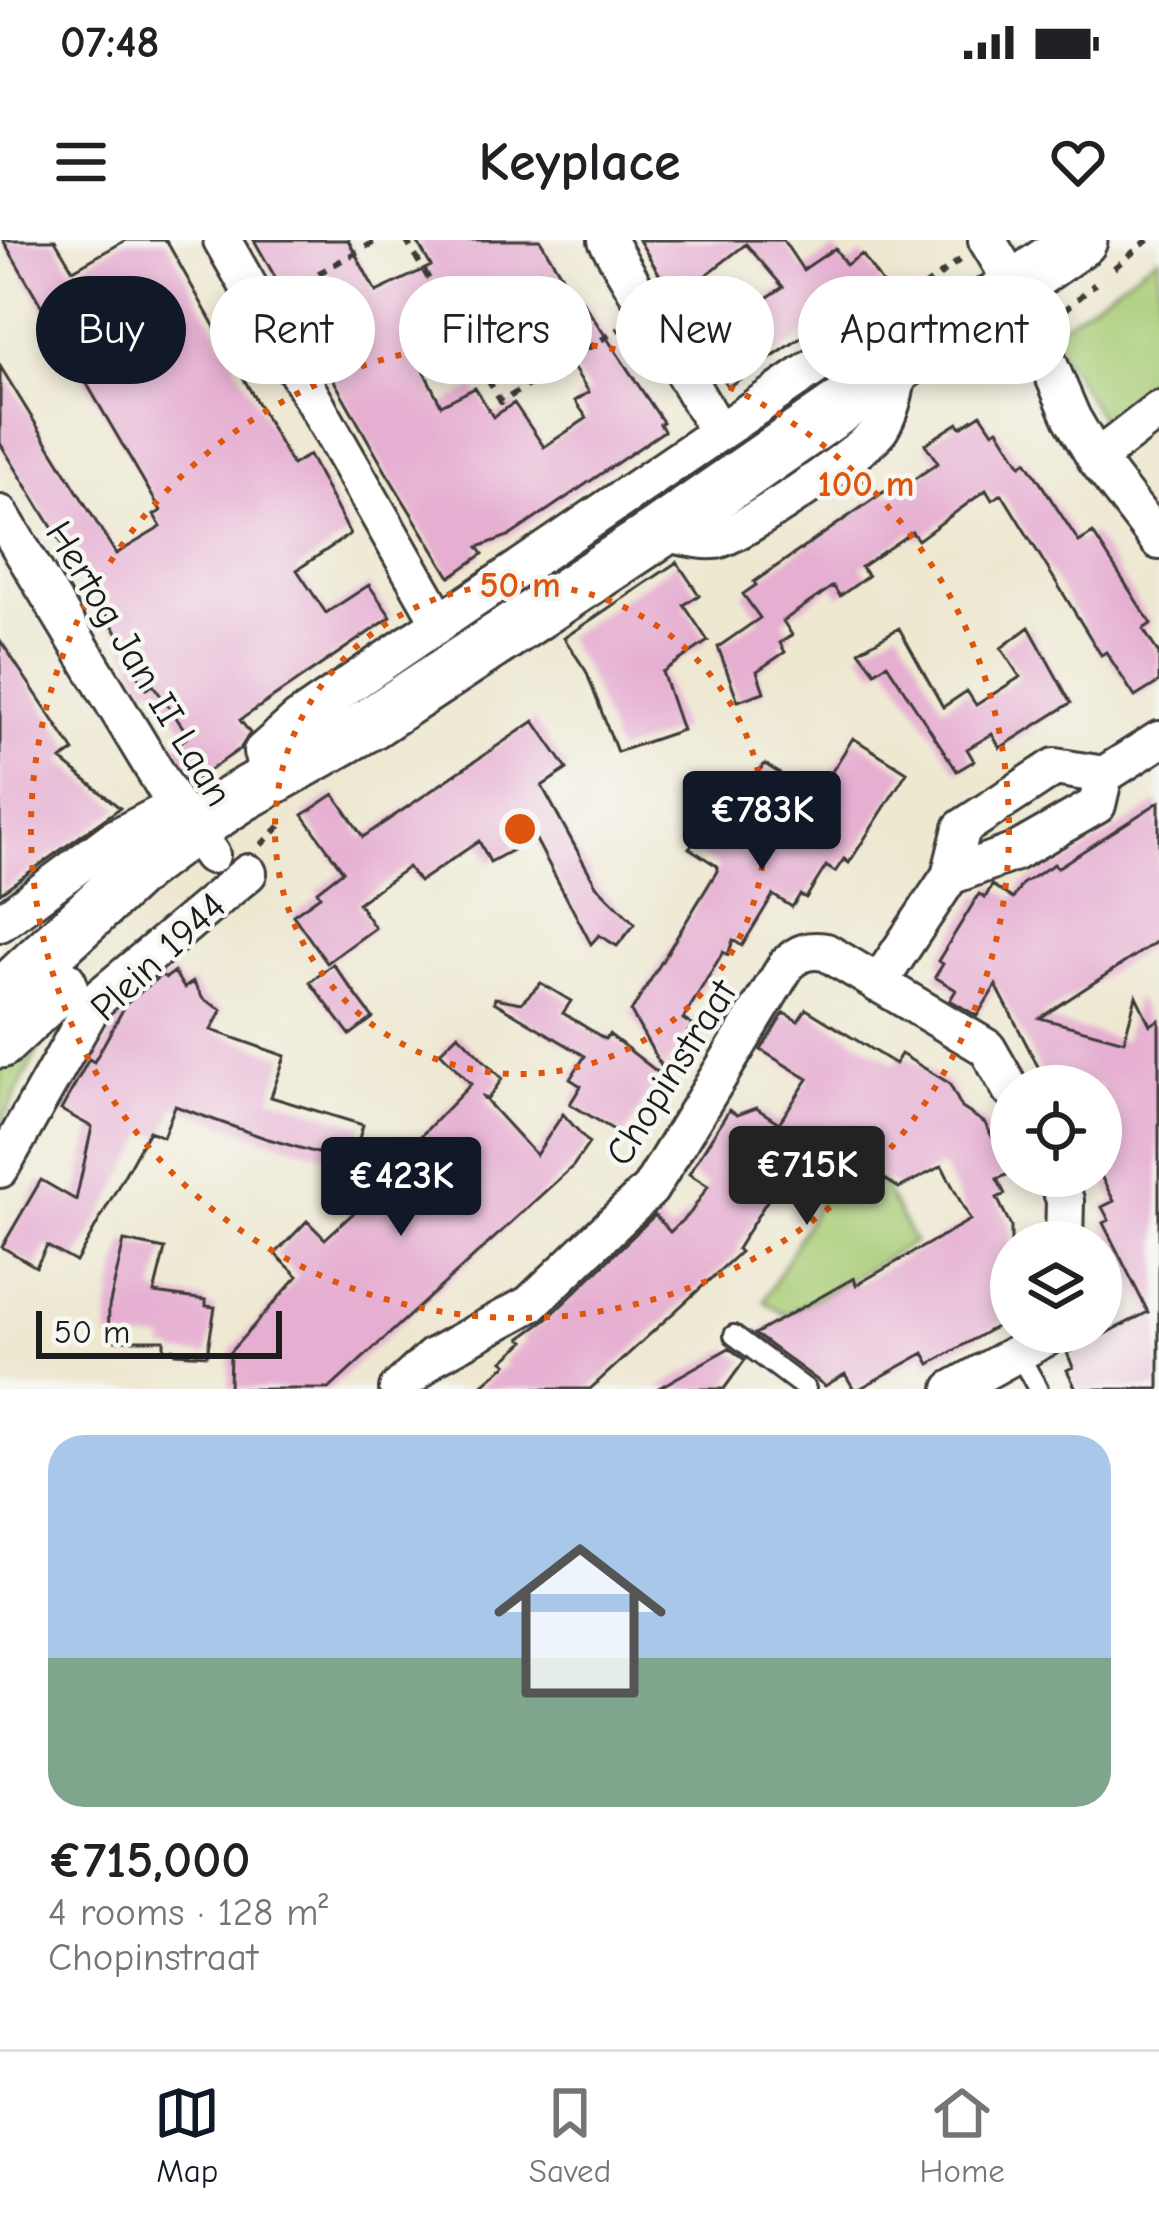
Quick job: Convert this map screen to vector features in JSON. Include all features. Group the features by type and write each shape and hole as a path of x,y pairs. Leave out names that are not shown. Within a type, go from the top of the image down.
{"main road":[{"path":"1049,276 1088,262"},
{"path":"206,841 371,723 875,384"},
{"name":"Plein 1944","path":"0,997 140,868 206,841"},
{"name":"Plein 1944","path":"0,1042 161,892 206,841"}],"street":[{"path":"222,240 242,276"},
{"path":"607,240 628,276"},
{"path":"987,240 1009,276"},
{"path":"262,752 299,719 798,378"},
{"path":"304,384 440,622"},
{"path":"690,384 718,432"},
{"path":"1057,384 1096,460 1159,541"},
{"path":"1096,460 1159,410"},
{"name":"Hertog Jan II Laan","path":"0,514 206,841"},
{"path":"878,985 950,876 962,829 1055,767 1104,775 1159,740"},
{"path":"950,876 1015,852 1097,805 1104,775"},
{"path":"0,923 113,838 206,841"},
{"name":"Plein 1944","path":"0,1169 95,1001 206,841"},
{"name":"Chopinstraat","path":"398,1389 434,1358 530,1304 650,1189 787,964 798,954 826,952 987,1048 997,1065"},
{"path":"959,1388 1018,1353"}],"lane":[{"path":"734,1335 806,1389"},
{"path":"1018,1353 1038,1389"}],"path":[{"path":"313,276 378,240"},
{"path":"406,240 501,402 616,330"},
{"path":"1088,262 1148,240"}],"green space":[{"path":"1159,256 1159,386 1105,425 1070,368 1070,319"},
{"path":"61,1003 0,1127 0,1064"},
{"path":"842,1160 882,1183 914,1242 786,1315 764,1301"}],"building":[{"path":"3,240 55,240 73,270 126,240 166,240 210,319 210,384 247,384 292,465 309,455 350,534 297,570 326,613 369,585 391,617 240,720 250,733 240,749 197,779 175,746 189,736 153,685 146,689 131,664 135,662 0,443 0,366 116,554 161,527 154,515 161,511 87,384 186,384 186,276 36,276 36,297"},
{"path":"254,240 348,240 367,276 274,276"},
{"path":"416,240 540,240 562,276 410,276 431,266"},
{"path":"639,240 783,240 803,270 835,248 846,265 862,254 877,276 798,276 798,340 774,356 774,293 783,287 746,244 705,276 660,276"},
{"path":"399,281 399,384 430,384 441,405 475,388 493,417 514,403 544,447 587,418 575,401 589,392 584,384 592,384 592,316 616,352 616,384 638,384 663,422 664,431 511,535 478,547 483,554 450,577 336,384 375,384 375,290"},
{"path":"981,414 993,432 998,429 1021,465 1026,461 1079,542 1093,533 1151,624 1143,629 1159,654 1159,682 1135,697 1106,652 1101,655 1002,494 992,500 986,490 918,540 912,532 861,567 868,576 840,596 833,586 783,621 792,635 780,643 785,652 757,671 764,692 738,701 718,647 760,618 743,594 885,491 889,496 938,463 925,444"},
{"path":"677,562 699,595 684,605 708,641 662,672 682,730 617,752 586,671 564,638"},
{"path":"1029,627 1071,703 1000,748 992,734 967,749 974,761 957,771 887,664 875,672 859,651 899,628 943,707 967,691 976,705 1020,677 1001,648"},
{"path":"0,640 74,751 61,760 120,808 0,893"},
{"path":"534,721 567,769 542,786 596,885 635,924 617,946 599,935 591,944 535,838 490,862 479,841 419,882 408,867 358,903 375,928 327,963 293,915 343,871 303,815 334,794 363,837"},
{"path":"853,738 907,772 849,863 844,859 835,872 826,866 806,898 800,895 792,907 773,895 742,946 733,940 728,955 723,952 683,1019 692,1025 664,1071 631,1012 717,871 717,866 689,848 765,764 816,797"},
{"path":"1159,802 1159,940 1040,1018 1124,1041 1136,996 1150,1025 1159,1020 1159,1389 1076,1389 1067,1370 1073,1367 1067,1353 1122,1353 1122,1325 1148,1312 1122,1261 1122,1221 1107,1221 1102,1207 1114,1201 1112,1197 1122,1197 1122,1065 1037,1065 996,985 977,1016 950,1000 956,990 935,977 943,964 938,961 979,894 985,898 992,885 1013,899 1022,884 1054,864 1057,868"},
{"path":"333,964 373,1018 350,1035 310,982"},
{"path":"174,972 184,988 193,982 203,999 222,1010 211,1030 285,1056 271,1097 363,1125 352,1163 175,1106 163,1137 149,1131 76,1262 47,1246 36,1267 2,1247 41,1180 76,1200 92,1127 61,1110 126,1004 161,975 166,978"},
{"path":"541,983 571,1001 563,1013 605,1039 609,1034 660,1074 624,1136 570,1104 581,1086 570,1079 585,1056 494,1002 495,998 521,1003"},
{"path":"806,1009 895,1064 901,1054 949,1083 962,1108 985,1123 990,1133 990,1197 999,1197 1008,1221 990,1221 990,1330 930,1364 924,1353 859,1389 854,1389 845,1374 825,1386 755,1334 854,1278 856,1285 970,1220 942,1166 899,1188 843,1153 824,1183 791,1162 737,1249 740,1252 590,1389 478,1389 507,1364 503,1361 525,1341 521,1338 546,1320 655,1215 670,1232 691,1212 708,1186 689,1174 729,1110 737,1115 756,1108 779,1123 808,1079 761,1050 784,1013 798,1021"},
{"path":"458,1034 502,1079 487,1100 481,1095 536,1155 563,1114 589,1143 573,1166 329,1389 229,1389 230,1352 298,1276 275,1254 307,1221 325,1239 395,1175 386,1172 471,1084 440,1052"},
{"path":"124,1241 165,1249 154,1293 206,1300 206,1306 215,1307 207,1355 175,1353 175,1349 164,1349 164,1340 108,1340 109,1307"},
{"path":"729,1348 745,1360 724,1389 657,1389"}]}
